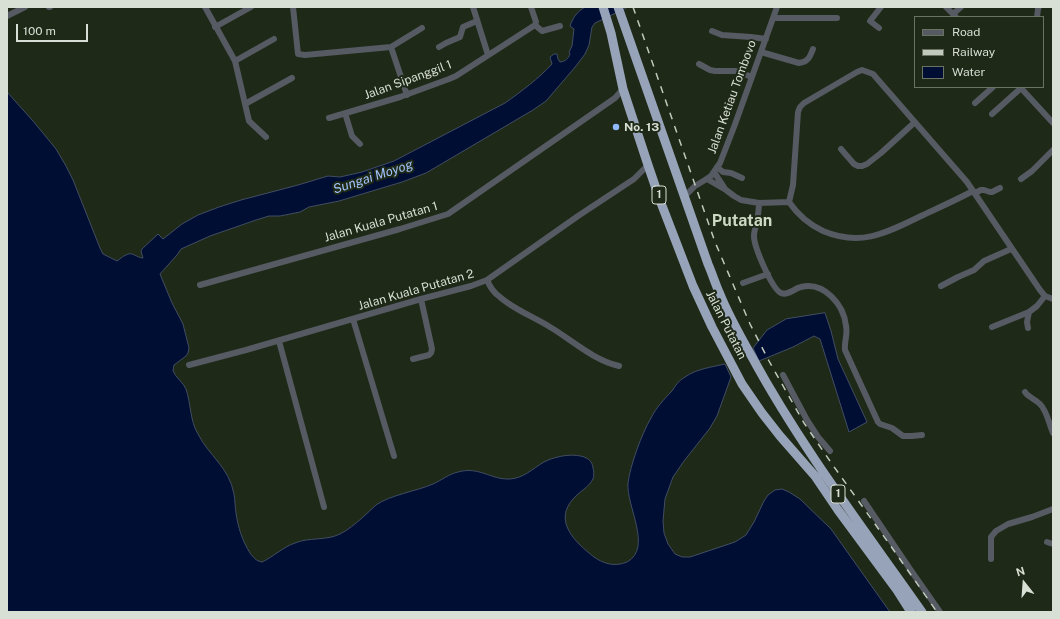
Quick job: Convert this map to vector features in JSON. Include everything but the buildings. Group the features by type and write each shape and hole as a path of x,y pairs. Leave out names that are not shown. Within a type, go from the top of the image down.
{"highway":[{"name":"Jalan Putatan","path":"603,7 623,90 652,177 706,316 742,384 770,425 815,476 897,590 911,612"},
{"name":"Jalan Putatan","path":"618,7 719,293 744,343 794,429 840,497 922,612"},
{"path":"838,510 841,504 840,497"},
{"path":"892,569 890,574 897,590"}],"street":[{"path":"7,16 25,7"},
{"path":"205,7 234,62 249,121 266,137"},
{"path":"215,27 251,7"},
{"path":"293,7 298,54 305,55 391,47 422,28"},
{"path":"473,7 488,55"},
{"path":"531,7 536,22 535,25 542,31 560,26"},
{"name":"Jalan Ketiau Tombovo","path":"685,196 695,186 716,170 734,127 778,7"},
{"path":"879,28 870,21 881,7"},
{"path":"946,7 954,16 961,7"},
{"path":"774,18 837,18"},
{"path":"439,47 460,37 463,27 477,21"},
{"name":"Jalan Sipanggil 1","path":"329,118 407,95 449,80 535,25"},
{"path":"712,31 722,36 766,39"},
{"path":"234,62 274,39"},
{"path":"391,47 407,95"},
{"path":"761,52 803,63 807,61 813,49"},
{"path":"699,64 710,70 736,71 752,77"},
{"path":"789,202 793,186 798,112 800,107 804,103 850,75 862,70 873,74 962,175 1044,296 1053,299"},
{"path":"244,104 292,78"},
{"path":"975,103 992,88"},
{"path":"992,114 1020,88 1053,123"},
{"name":"Jalan Kuala Putatan 1","path":"200,285 448,214 610,101 623,90"},
{"path":"610,101 620,99 627,100"},
{"path":"1047,116 1053,111"},
{"path":"345,113 352,136 360,144"},
{"path":"841,149 854,164 862,166 881,153 915,122"},
{"path":"1021,179 1053,150"},
{"name":"Jalan Kuala Putatan 2","path":"189,365 279,341 421,299 471,286 487,280 578,216 636,178 648,165"},
{"path":"716,170 731,173 742,178"},
{"path":"716,170 726,190"},
{"name":"Jalan Kuala Putatan 2","path":"636,178 652,177"},
{"path":"707,178 741,200 759,203 789,202"},
{"path":"680,184 695,186"},
{"path":"789,202 801,217 814,226 834,235 857,239 876,235 892,229 974,192 981,190 992,192 1000,188"},
{"path":"759,203 758,221 755,230 755,242 759,255 775,286 781,293 788,293 797,288 807,286 819,288 831,295 841,309 846,324 846,350 878,422 892,428 903,436 922,435"},
{"path":"941,286 974,270 984,261 1012,249"},
{"path":"743,283 768,274"},
{"path":"487,280 496,294 504,300 555,329 600,358 619,366"},
{"path":"992,327 1029,312 1037,306 1044,296"},
{"path":"412,359 428,355 431,353 432,349 421,299"},
{"path":"1028,328 1027,322 1029,312"},
{"path":"353,319 394,456"},
{"path":"279,341 324,507"},
{"path":"783,375 807,420 818,437 830,451"},
{"path":"1025,392 1044,409 1053,433"},
{"path":"864,501 940,612"},
{"path":"991,558 992,537 996,531 1008,524 1053,509"}],"water":[{"name":"Sungai Moyog","path":"585,7 628,7 595,23 592,27 589,45 585,54 546,101 533,110 426,173 402,182 339,201 309,207 300,212 280,216 269,216 210,236 181,249 160,274 172,303 183,324 189,348 186,356 174,365 173,371 186,389 195,429 202,442 228,476 234,494 238,523 250,553 258,561 262,562 286,547 300,541 335,536 346,531 376,505 396,496 433,484 455,473 472,471 503,479 510,479 524,475 544,462 554,458 574,455 584,457 592,463 594,475 587,487 574,498 568,507 565,515 569,531 580,545 594,557 606,563 623,564 634,556 638,547 636,526 628,492 629,476 640,441 653,414 676,385 689,374 725,364 731,377 717,416 710,428 673,477 665,499 663,521 664,533 668,544 675,554 682,557 690,557 735,542 746,535 768,495 775,490 782,489 800,499 831,529 890,612 7,612 7,92 56,149 73,180 103,254 117,261 128,254 143,258 141,251 142,249 158,234 163,239 182,224 198,215 241,200 328,176 340,177 362,172 394,161 505,103 530,85 552,64 550,57 554,54 557,54 560,62 568,58 572,46 574,29 570,26 572,20"},
{"path":"825,313 838,359 867,422 849,432 820,339 814,336 793,347 759,361 753,348 767,330 786,319"}],"railway":[{"path":"633,7 715,242 750,324 804,423 937,612"}],"place":[{"name":"No. 13","path":"616,127"}],"district":[{"name":"Putatan","path":"742,221"}]}
